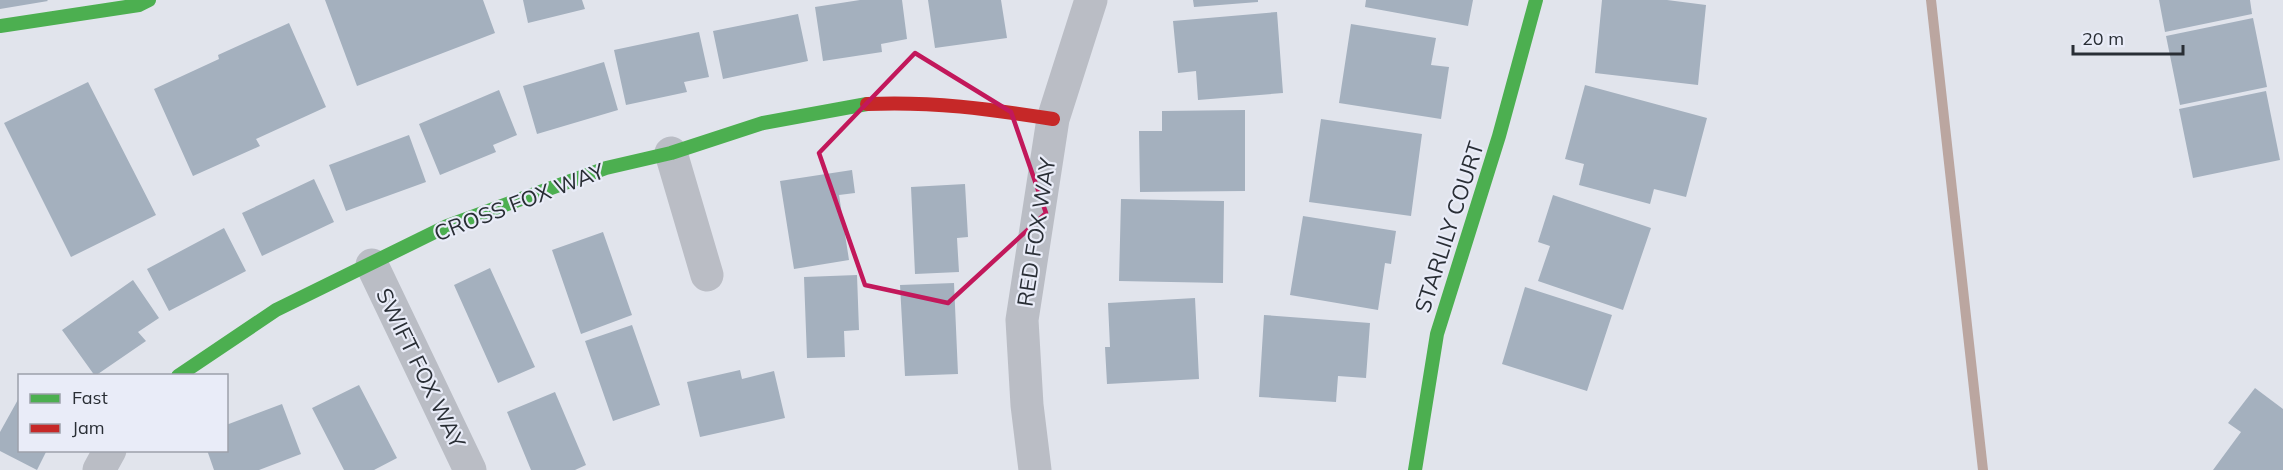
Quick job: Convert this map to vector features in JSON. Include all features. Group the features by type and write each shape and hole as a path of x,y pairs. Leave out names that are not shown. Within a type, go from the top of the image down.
{"street":[{"path":"0,26 139,5 149,0"},
{"name":"RED FOX WAY","path":"1035,470 1027,405 1022,320 1053,119 1091,0"},
{"name":"STARLILY COURT","path":"1415,470 1437,334 1515,84 1536,0"},
{"name":"CROSS FOX WAY","path":"180,374 276,310 372,265 447,226 606,168 671,153 763,123 858,104 912,102 965,105 1053,119"},
{"path":"671,153 707,275"},
{"name":"SWIFT FOX WAY","path":"372,265 470,470"},
{"path":"99,470 109,452"}],"highlighted area":[{"path":"915,53 1011,112 1046,213 948,303 865,285 819,153"}],"building":[{"path":"0,0 47,0 48,1 0,9"},
{"path":"325,0 483,0 495,33 357,86"},
{"path":"523,0 582,0 585,9 528,23"},
{"path":"860,0 902,0 907,39 881,44 882,52 823,61 815,7"},
{"path":"928,0 1001,0 1007,38 935,48"},
{"path":"1193,0 1258,0 1258,2 1194,7"},
{"path":"1366,0 1473,0 1468,26 1365,7"},
{"path":"1602,0 1667,0 1706,5 1698,85 1595,73"},
{"path":"2159,0 2250,0 2252,14 2165,32"},
{"path":"1277,12 1283,93 1198,100 1196,71 1178,73 1173,21"},
{"path":"798,14 808,61 723,79 713,31"},
{"path":"2253,18 2267,87 2180,105 2166,36"},
{"path":"289,23 326,107 256,139 260,146 193,176 154,89 219,59 218,55"},
{"path":"1351,24 1436,38 1431,65 1449,67 1441,119 1339,103"},
{"path":"699,32 709,77 684,82 687,92 626,105 614,50"},
{"path":"604,62 618,110 537,134 523,86"},
{"path":"88,82 156,215 71,257 4,123"},
{"path":"1585,85 1707,118 1686,197 1654,189 1650,204 1579,185 1584,164 1565,159"},
{"path":"499,90 517,135 493,145 496,152 440,175 419,124"},
{"path":"2266,91 2280,160 2193,178 2179,109"},
{"path":"1245,110 1245,191 1140,192 1139,131 1162,131 1162,111"},
{"path":"1321,119 1422,134 1411,216 1309,202"},
{"path":"409,135 426,182 346,211 329,165"},
{"path":"852,170 855,193 839,195 849,260 794,269 780,181"},
{"path":"314,179 334,222 262,256 242,213"},
{"path":"965,184 968,237 957,238 959,272 915,274 911,187"},
{"path":"1553,195 1651,228 1623,310 1538,281 1550,246 1538,242"},
{"path":"1121,199 1224,201 1223,283 1119,281"},
{"path":"1303,216 1396,231 1391,264 1385,263 1378,310 1290,295"},
{"path":"224,228 246,271 169,311 147,269"},
{"path":"603,232 632,315 581,334 552,250"},
{"path":"490,268 535,367 498,383 454,285"},
{"path":"857,275 859,330 844,331 845,357 807,358 804,277"},
{"path":"133,280 159,318 138,332 146,341 98,374 94,374 62,330"},
{"path":"954,283 958,374 905,376 900,285"},
{"path":"1525,287 1612,315 1587,391 1502,364"},
{"path":"1195,298 1199,379 1107,384 1105,347 1110,347 1108,303"},
{"path":"1264,315 1370,323 1366,378 1338,376 1336,402 1259,397"},
{"path":"632,325 660,405 613,421 585,341"},
{"path":"740,370 742,379 774,371 785,418 700,437 687,382"},
{"path":"359,385 397,458 374,470 344,470 312,408"},
{"path":"2255,388 2283,409 2283,470 2213,470 2241,432 2228,423"},
{"path":"555,392 586,465 575,470 531,470 507,412"},
{"path":"18,400 18,452 46,452 37,470 0,451 0,432"},
{"path":"282,404 301,454 259,470 214,470 208,452 228,452 228,424"}],"waterway":[{"path":"1931,0 1983,470"}],"traffic: fast":[{"path":"0,26 139,5 149,0"},
{"path":"1415,470 1437,334 1499,136 1536,0"},
{"path":"181,374 276,310 447,226 606,168 671,153 763,123 867,104"}],"traffic: jam":[{"path":"867,104 960,107 1053,119"}]}
